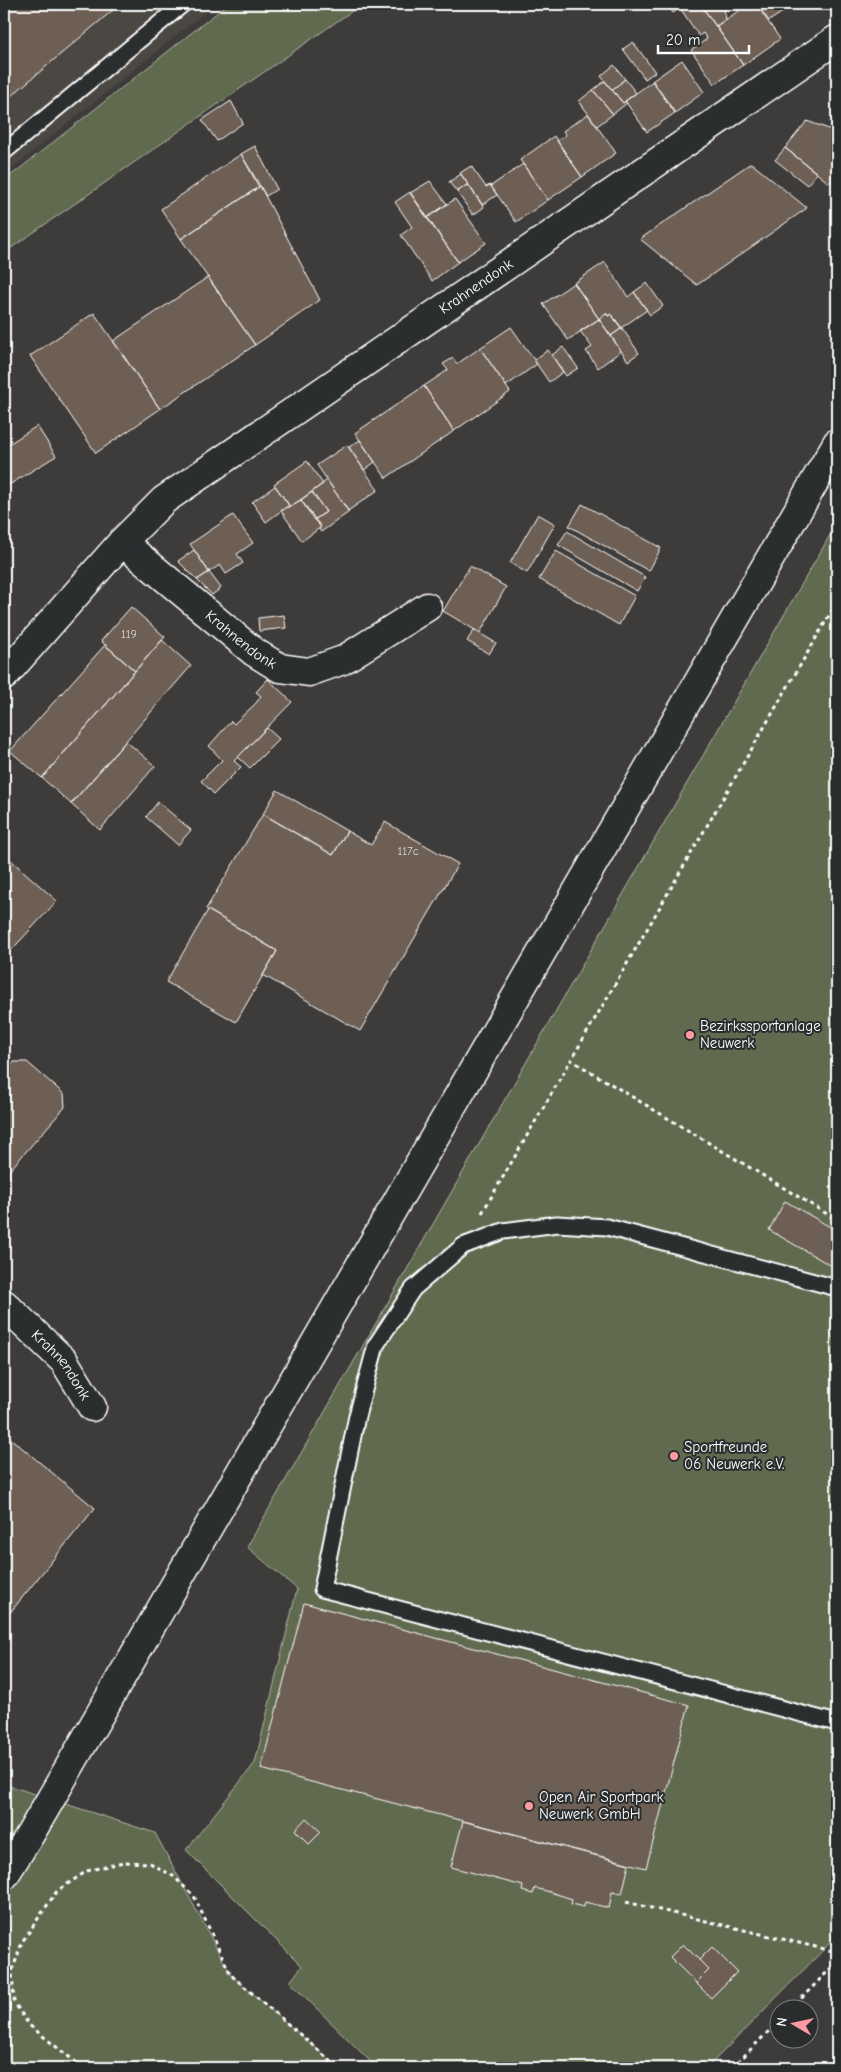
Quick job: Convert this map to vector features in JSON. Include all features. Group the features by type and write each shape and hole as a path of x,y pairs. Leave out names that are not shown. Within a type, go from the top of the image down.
{"main road":[{"name":"Krahnendonk","path":"4,676 122,542 164,500 241,445 837,39"},
{"path":"4,1876 31,1833 837,443"},
{"name":"Krahnendonk","path":"122,542 254,652 280,668 309,672 343,660 426,607"},
{"name":"Krahnendonk","path":"4,1304 64,1361 92,1407"}],"lane":[{"path":"4,152 183,4"},
{"path":"837,1288 607,1227 557,1224 512,1230 463,1246 412,1289 376,1345 357,1416 322,1589 837,1723"}],"path":[{"path":"463,1246 837,602"},
{"path":"571,1060 837,1220"},
{"path":"83,2068 29,2025 14,2002 12,1972 22,1942 57,1891 87,1871 123,1862 150,1863 173,1876 194,1896 231,1975 339,2068"},
{"path":"626,1902 837,1952"},
{"path":"800,2000 837,1962"},
{"path":"732,2068 768,2032"}],"shaded area":[{"path":"4,4 215,4 4,175"}],"green space":[{"path":"228,4 362,4 4,253 4,181"},
{"name":"Bezirkssportanlage Neuwerk","path":"837,523 837,1936 774,2000 768,2000 768,2006 707,2068 377,2068 290,1982 302,1966 186,1850 255,1763 297,1589 247,1547"},
{"path":"4,1784 155,1833 231,1975 339,2068 4,2068"}],"building":[{"path":"4,4 120,4 4,102"},
{"path":"667,4 686,4 673,13"},
{"path":"686,4 700,4 743,65 715,84 691,50 707,39 703,33 699,36 680,8"},
{"path":"700,4 721,4 724,8 726,20 716,26"},
{"path":"749,4 756,4 780,39 743,65 716,26"},
{"path":"757,4 795,4 769,21"},
{"path":"633,42 655,72 645,79 623,49"},
{"path":"682,60 704,92 675,113 652,81"},
{"path":"614,65 625,79 612,90 601,76"},
{"path":"625,79 636,93 623,103 612,90"},
{"path":"605,81 623,103 625,101 627,103 613,114 593,90"},
{"path":"653,81 675,113 647,132 625,101"},
{"path":"593,90 613,114 597,126 579,101"},
{"path":"231,101 243,123 217,141 202,120"},
{"path":"588,114 616,153 582,177 557,141 566,135 563,131"},
{"path":"807,121 837,132 837,183 833,179 829,183 785,148"},
{"path":"554,136 582,177 548,200 520,160"},
{"path":"255,146 277,189 266,196 241,154"},
{"path":"785,148 817,173 807,185 775,160"},
{"path":"241,154 259,187 181,239 161,209"},
{"path":"751,163 807,208 697,285 640,239"},
{"path":"523,164 548,200 516,222 491,186"},
{"path":"471,166 486,187 490,185 497,195 482,205 460,173"},
{"path":"461,174 468,184 457,192 449,182"},
{"path":"430,181 447,204 427,218 410,193"},
{"path":"468,184 484,207 473,215 457,192"},
{"path":"260,186 320,300 255,345 181,239"},
{"path":"410,192 458,262 432,281 401,235 412,227 395,202"},
{"path":"455,199 486,243 458,262 427,218"},
{"path":"605,262 628,297 634,292 647,310 621,328 611,314 608,316 606,313 599,319 574,283"},
{"path":"208,277 255,345 160,409 113,341"},
{"path":"574,283 599,319 568,340 543,304"},
{"path":"647,283 663,306 650,315 634,292"},
{"path":"94,313 160,409 96,453 30,356"},
{"path":"606,313 608,316 611,314 622,328 611,336 599,319"},
{"path":"599,319 621,351 598,368 586,351 592,347 580,331"},
{"path":"511,327 537,364 506,386 480,348"},
{"path":"622,328 639,353 628,361 611,336"},
{"path":"563,347 578,368 566,376 552,355"},
{"path":"480,348 510,392 454,431 424,386 448,370 443,364 453,358 457,364"},
{"path":"548,350 563,372 549,382 534,360"},
{"path":"424,386 454,431 386,478 355,433"},
{"path":"37,426 56,456 4,488 4,447"},
{"path":"360,440 375,462 364,470 349,447"},
{"path":"347,445 378,490 348,511 317,465"},
{"path":"307,461 323,484 290,507 274,484"},
{"path":"327,480 349,512 321,532 319,529 321,527 314,520 326,512 312,492"},
{"path":"275,486 289,505 266,522 252,502"},
{"path":"312,492 326,512 314,520 301,500"},
{"path":"301,500 321,527 302,541 281,511"},
{"path":"582,504 661,548 649,571 569,526"},
{"path":"538,514 555,524 527,573 510,563"},
{"path":"233,515 253,543 237,554 243,563 226,574 220,565 209,572 190,544"},
{"path":"567,531 645,577 637,591 558,545"},
{"path":"194,550 209,572 197,580 178,561"},
{"path":"556,551 635,596 619,625 539,579"},
{"path":"470,566 506,587 480,633 443,611"},
{"path":"209,572 221,588 212,595 197,580"},
{"path":"131,607 165,637 135,671 101,641"},
{"path":"284,615 286,628 259,631 258,618"},
{"path":"474,630 496,643 489,654 467,641"},
{"path":"162,640 191,666 71,804 42,778"},
{"path":"105,645 135,671 42,778 10,751"},
{"path":"268,679 292,702 234,761 241,767 214,794 201,781 222,760 209,746 231,721 234,724 256,703 261,696 256,692"},
{"path":"267,728 279,739 250,768 238,757"},
{"path":"126,741 155,766 100,830 71,804"},
{"path":"277,790 347,831 333,855 263,814"},
{"path":"158,802 191,830 178,845 146,817"},
{"path":"263,814 333,855 347,831 371,845 385,822 458,864 360,1031 263,975 277,951 206,909"},
{"path":"4,854 57,901 4,958"},
{"path":"208,910 277,951 236,1022 166,982"},
{"path":"14,1062 27,1062 64,1094 65,1107 9,1171 9,1184 4,1190 4,1074"},
{"path":"785,1201 837,1231 837,1269 769,1230"},
{"path":"4,1433 95,1508 4,1620"},
{"path":"304,1603 689,1705 646,1868 261,1769"},
{"path":"306,1818 321,1832 309,1844 295,1830"},
{"path":"463,1821 629,1864 622,1894 612,1892 609,1908 585,1902 584,1907 571,1904 572,1899 550,1892 535,1888 533,1894 522,1891 523,1886 451,1867"},
{"path":"683,1944 709,1970 696,1983 670,1957"},
{"path":"712,1947 737,1972 711,1998 696,1983 709,1970 699,1960"}],"place":[{"name":"Bezirkssportanlage Neuwerk","path":"690,1035"},
{"name":"Sportfreunde 06 Neuwerk e.V.","path":"674,1456"},
{"name":"Open Air Sportpark Neuwerk GmbH","path":"529,1806"}]}
